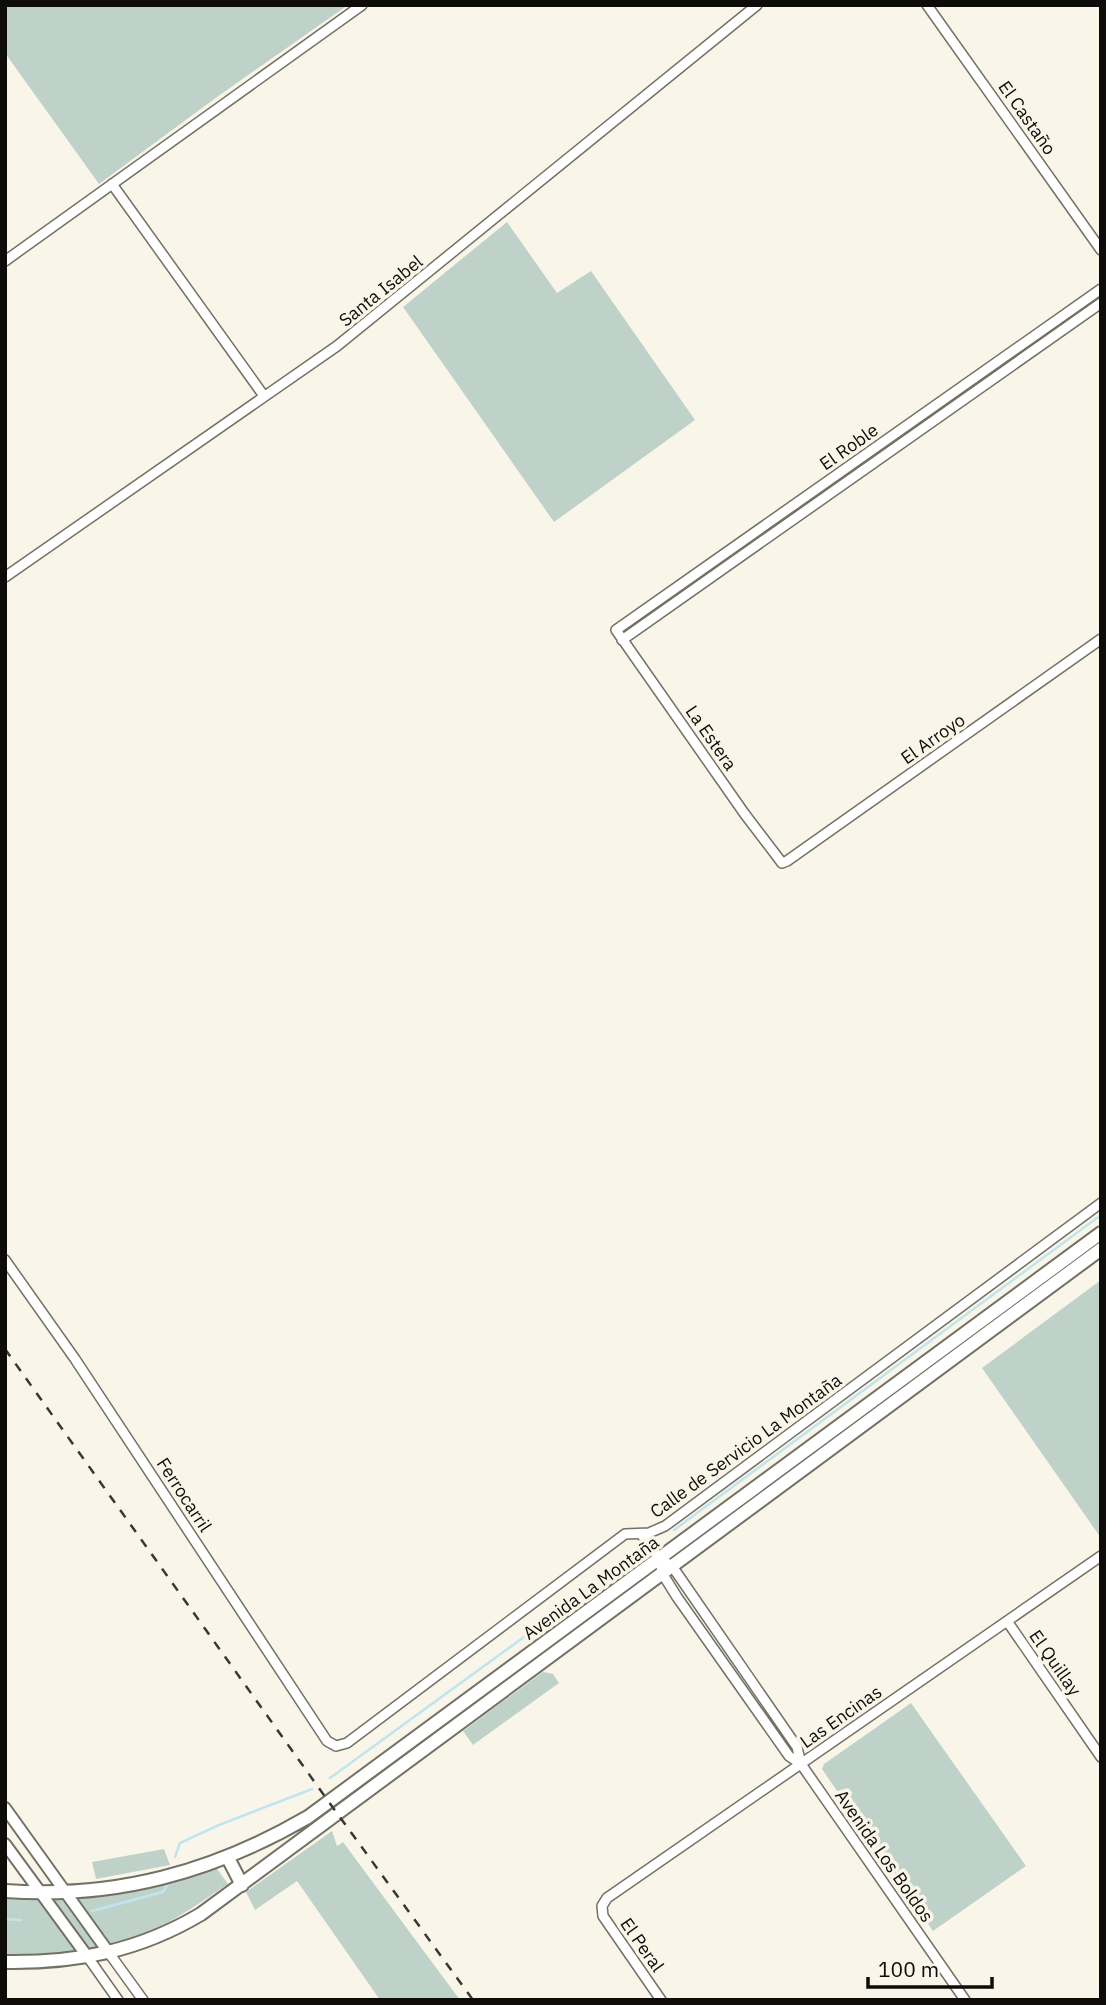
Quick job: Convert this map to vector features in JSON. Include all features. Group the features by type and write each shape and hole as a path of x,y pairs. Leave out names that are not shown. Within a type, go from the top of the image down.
{"main road":[{"name":"Avenida La Montaña","path":"5,1891 65,1892 149,1882 228,1858 279,1834 329,1803 1101,1233"},
{"name":"Avenida La Montaña","path":"5,1962 108,1953 143,1943 177,1928 242,1885 1101,1249"},
{"path":"228,1858 242,1885"}],"street":[{"path":"5,261 362,5"},
{"name":"Santa Isabel","path":"5,577 304,370 366,323 757,5"},
{"name":"El Castaño","path":"927,5 1101,250"},
{"path":"112,184 264,396"},
{"name":"El Roble","path":"615,630 1101,289"},
{"name":"El Roble","path":"622,640 1101,303"},
{"path":"1008,355 1015,365"},
{"name":"La Estera","path":"615,630 782,863"},
{"name":"El Arroyo","path":"782,863 1101,639"},
{"name":"Calle de Servicio La Montaña","path":"336,1746 347,1743 625,1534 656,1532 666,1525 1101,1203"},
{"name":"Ferrocarril","path":"5,1260 75,1359 327,1741 336,1746"},
{"name":"Avenida Los Boldos","path":"642,1534 789,1756 801,1764 965,2000"},
{"name":"Las Encinas","path":"602,1906 607,1898 1101,1556"},
{"name":"El Quillay","path":"1007,1621 1101,1757"},
{"path":"5,1808 143,2000"},
{"path":"5,1844 118,2000"},
{"name":"El Peral","path":"602,1906 605,1920 661,2000"}],"green space":[{"path":"5,5 348,5 99,184 5,53"},
{"path":"507,222 557,293 591,271 695,420 554,522 403,307"},
{"path":"1101,1280 1101,1538 982,1368"},
{"path":"543,1672 553,1674 559,1683 473,1745 463,1731"},
{"path":"911,1703 1026,1866 933,1931 822,1769 824,1764"},
{"path":"332,1831 337,1846 343,1842 460,2000 380,2000 297,1881 255,1910 246,1892"},
{"path":"164,1849 170,1865 96,1879 92,1862"},
{"path":"215,1866 228,1884 173,1920 144,1935 86,1950 5,1958 5,1891 89,1892"}],"waterway":[{"path":"674,1530 1101,1215"},
{"path":"330,1778 634,1557"},
{"path":"175,1857 180,1843 312,1789"},
{"path":"92,1911 163,1892 171,1879"},
{"path":"5,1919 21,1920"}],"railway":[{"path":"5,1349 473,2000"}]}
